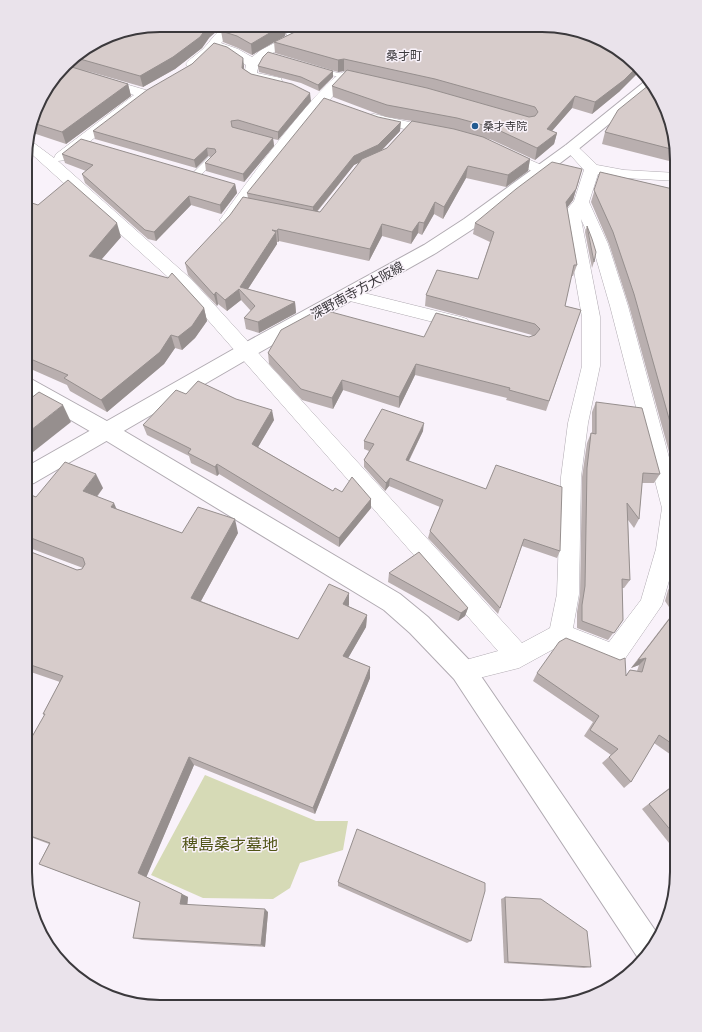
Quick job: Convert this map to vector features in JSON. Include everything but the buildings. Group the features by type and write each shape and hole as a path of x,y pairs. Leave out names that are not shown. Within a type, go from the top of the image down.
{"main road":[{"name":"深野南寺方大阪線","path":"32,474 246,351 430,250 470,223 572,148 647,87"},
{"path":"32,388 107,431 392,602 419,625 464,671 647,945"}],"street":[{"path":"181,73 207,52 226,32"},
{"path":"290,85 258,79 250,74 250,68 252,63 270,55 292,39 294,32"},
{"path":"212,45 222,46 233,50 252,63"},
{"path":"220,229 243,204 248,190 315,96 344,76 367,81"},
{"path":"92,78 144,94"},
{"path":"52,163 144,94 156,87"},
{"path":"315,96 335,104"},
{"path":"362,114 409,130 448,134"},
{"path":"82,141 97,146"},
{"path":"33,147 182,270 246,351 519,657"},
{"path":"494,147 541,170"},
{"path":"572,148 592,169 624,174 670,177"},
{"path":"464,671 519,657 560,634 568,594 571,477 578,423 591,366 591,318 572,213 581,202 592,169"},
{"path":"180,170 211,179"},
{"path":"233,186 248,190"},
{"path":"581,202 600,244 670,486"},
{"path":"348,295 480,328"},
{"path":"560,634 614,656 651,605 667,549 670,532"}],"lane":[{"path":"313,69 344,76"},
{"path":"196,175 212,159"}],"green space":[{"name":"稗島桑才墓地","path":"205,775 316,821 348,821 343,850 300,863 290,888 273,899 203,898 151,875"}],"place":[{"name":"桑才寺院","path":"475,126"}],"district":[{"name":"桑才町","path":"404,56"}]}
